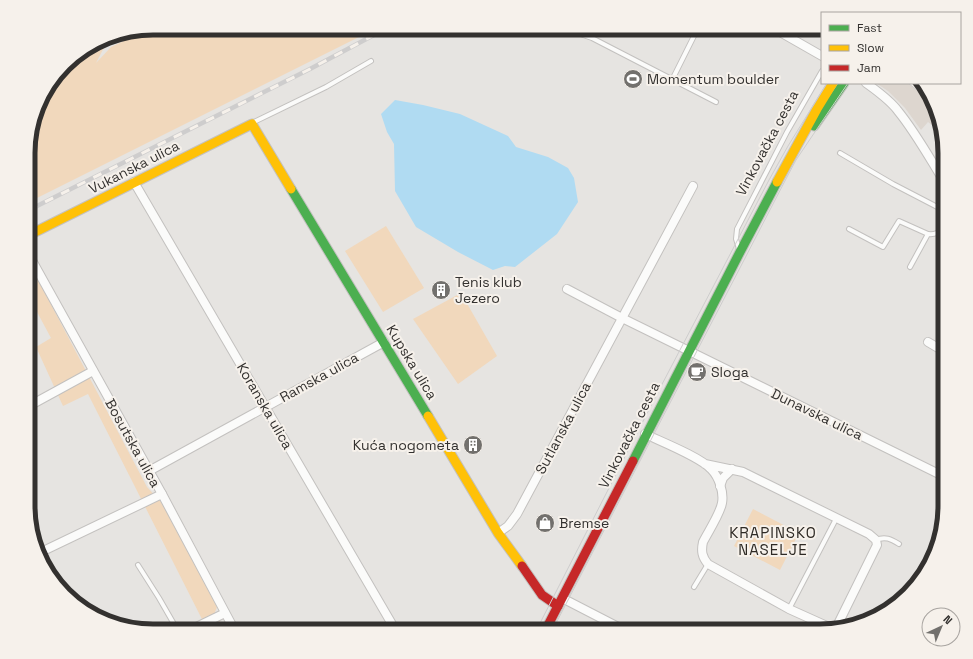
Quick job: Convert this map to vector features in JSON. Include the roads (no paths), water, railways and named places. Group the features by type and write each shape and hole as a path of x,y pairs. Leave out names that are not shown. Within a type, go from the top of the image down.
{"street":[{"path":"785,35 821,55"},
{"name":"Vinkovačka cesta","path":"548,624 688,350 781,174 832,84"},
{"name":"Vinkovačka cesta","path":"798,146 823,114 843,84"},
{"path":"867,84 898,110 938,172"},
{"name":"Vukanska ulica","path":"35,232 252,124"},
{"name":"Kupska ulica","path":"252,124 498,533 542,595 560,602"},
{"name":"Koranska ulica","path":"134,182 392,624"},
{"name":"Sutlanska ulica","path":"498,533 508,526 516,514 693,186"},
{"name":"Bosutska ulica","path":"35,266 162,494 231,624"},
{"path":"567,289 688,350"},
{"name":"Ramska ulica","path":"149,471 384,342"},
{"path":"928,342 938,348"},
{"name":"Dunavska ulica","path":"688,350 938,474"},
{"path":"35,403 93,371"},
{"path":"645,434 705,464 715,473 720,486 722,504 701,548 702,554 708,564 818,624"},
{"path":"705,464 743,472 869,534 876,540 877,544 839,623"},
{"path":"720,486 723,478 732,469"},
{"path":"44,551 162,494"},
{"path":"560,602 610,624"},
{"path":"202,624 225,612"}],"lane":[{"path":"583,35 592,38 716,102"},
{"path":"672,80 694,35"},
{"path":"252,124 326,87 371,61"},
{"name":"Vinkovačka cesta","path":"740,252 737,243 737,229 787,132 821,74"},
{"path":"840,153 893,184 938,207"},
{"path":"849,229 883,246 900,220 928,234 934,235 938,233"},
{"path":"910,267 928,234"},
{"path":"789,609 836,518"},
{"path":"876,540 889,538 899,544"},
{"path":"694,587 708,564"},
{"path":"138,565 174,624"}],"water":[{"path":"395,100 460,114 508,136 516,147 548,157 568,168 574,178 578,202 557,234 515,267 505,266 493,270 458,252 416,227 395,191 394,144 387,132 381,114"}],"tram line":[{"path":"540,624 659,390 769,180 826,84"},
{"path":"556,624 796,160 847,84"}],"railway":[{"path":"35,207 310,69 374,35"},
{"path":"912,84 919,89"}],"place":[{"name":"Momentum boulder","path":"633,79"},
{"name":"Tenis klub Jezero","path":"441,290"},
{"name":"Sloga","path":"697,372"},
{"name":"Kuća nogometa","path":"473,445"},
{"name":"Bremse","path":"545,523"}],"district":[{"name":"KRAPINSKO NASELJE","path":"773,542"}]}
